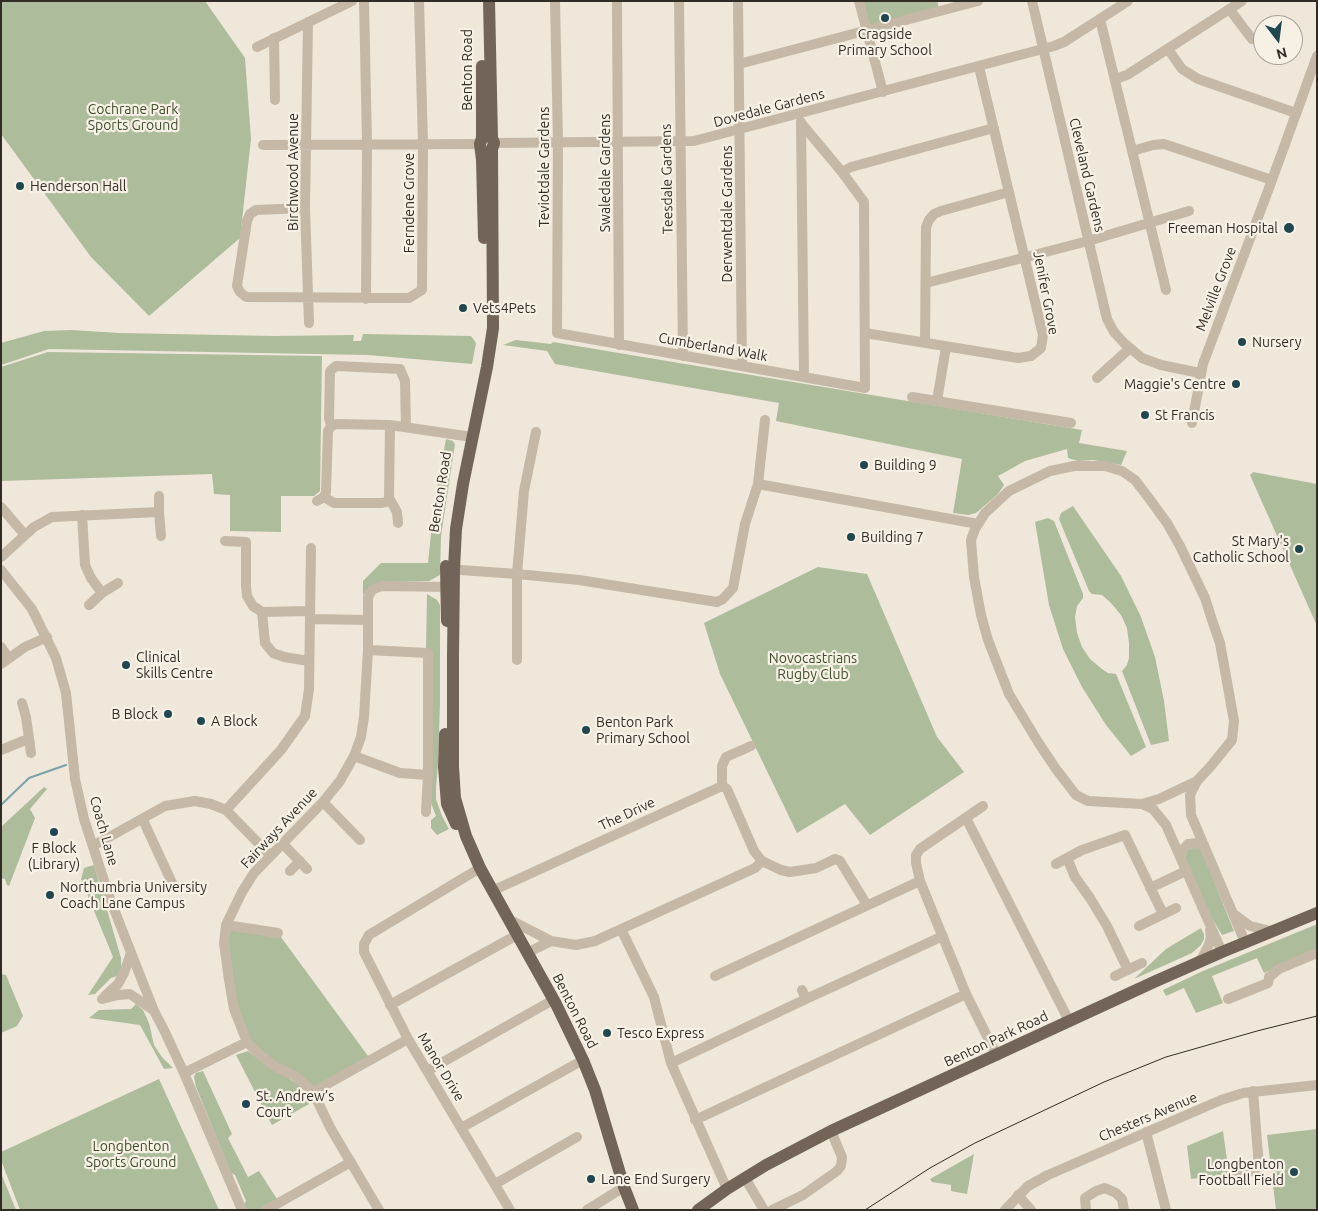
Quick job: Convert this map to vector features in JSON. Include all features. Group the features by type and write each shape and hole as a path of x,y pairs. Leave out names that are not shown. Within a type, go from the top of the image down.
{"main road":[{"name":"Benton Road","path":"482,1 493,328 468,436 450,569 455,798 466,836 480,868 528,953 583,1060 598,1097 624,1187 633,1210"},
{"name":"Benton Road","path":"487,143 489,1"},
{"name":"Benton Park Road","path":"698,1210 745,1178 831,1131 1195,964 1317,913"}],"street":[{"path":"258,47 352,1"},
{"path":"364,1 367,143 366,298"},
{"name":"Ferndene Grove","path":"305,208 256,210 250,214 247,221 237,286 246,297 409,298 422,290 422,144 419,1"},
{"name":"Teviotdale Gardens","path":"555,1 558,142 557,333"},
{"name":"Swaledale Gardens","path":"617,1 619,345"},
{"name":"Teesdale Gardens","path":"679,1 683,356"},
{"name":"Derwentdale Gardens","path":"738,1 742,366"},
{"path":"860,1 883,92"},
{"path":"739,64 978,1"},
{"name":"Cleveland Gardens","path":"1032,1 1107,319 1114,332 1129,349 1142,358 1156,364 1200,373"},
{"name":"Dovedale Gardens","path":"263,145 694,141 740,129 801,118 883,92 1044,50 1064,42 1128,1"},
{"path":"1115,79 1127,75 1242,1"},
{"path":"1230,10 1252,39"},
{"path":"1100,19 1166,290"},
{"name":"Birchwood Avenue","path":"308,22 305,208 310,298 309,323"},
{"path":"274,38 275,100"},
{"path":"1168,49 1182,69 1198,78 1296,113"},
{"name":"Melville Grove","path":"1192,422 1200,373 1206,355 1317,56"},
{"name":"Jenifer Grove","path":"865,333 1018,358 1027,358 1038,352 1042,344 1043,335 1026,258 979,67"},
{"path":"801,118 862,198 864,206 865,333"},
{"path":"801,118 804,377"},
{"path":"842,172 851,166 994,128"},
{"path":"1132,151 1164,144 1272,180"},
{"path":"925,343 926,227 929,220 934,214 942,211 1009,192"},
{"path":"926,283 1026,258 1189,211"},
{"name":"Cumberland Walk","path":"557,333 865,388 865,333"},
{"path":"936,401 946,347"},
{"path":"1097,378 1129,349"},
{"path":"331,426 329,418 330,371 336,366 400,369 404,376 406,388 406,427"},
{"path":"912,397 1071,423"},
{"path":"450,569 579,580 717,602 723,599 732,588 745,524 758,484 765,420"},
{"path":"390,501 382,503 334,503 320,499 326,490 328,431 331,426 337,424 390,425 468,436"},
{"path":"390,425 390,501 397,512 398,523"},
{"path":"517,660 517,574 524,491 536,432"},
{"path":"1222,952 1166,825 1154,809 1142,804 1088,801 1076,794 1056,770 1009,694 988,640 974,581 971,540 985,512 1008,491 1050,471 1074,466 1105,466 1122,471 1135,480 1167,523 1205,598 1220,642 1234,721 1232,740 1197,781 1190,795 1191,815 1245,942"},
{"path":"758,484 978,524"},
{"path":"159,496 161,536"},
{"path":"1,507 25,535"},
{"path":"1,557 34,527 52,517 159,512"},
{"path":"82,515 85,565 102,593"},
{"path":"225,541 246,542 247,596 253,606 262,612 367,620"},
{"path":"226,810 281,750 305,716 309,661 311,548"},
{"name":"Coach Lane","path":"1,570 32,609 56,658 66,694 75,779 84,818 110,899 154,1011 184,1073 242,1210"},
{"path":"89,605 102,593 118,583"},
{"name":"Fairways Avenue","path":"379,1210 331,1129 313,1092 295,1076 276,1067 261,1056 247,1042 234,1008 224,943 226,925 242,892 254,873 323,802 340,781 354,756 362,730 368,650 368,597 372,590 381,586 450,587"},
{"path":"262,612 265,642 273,653 284,657 309,661"},
{"path":"1,647 5,661 25,647 47,637"},
{"path":"368,650 428,653 428,775 426,812"},
{"path":"22,703 31,753"},
{"path":"1,750 28,739"},
{"path":"751,746 726,757 722,766 722,786 728,789 754,851 762,861 790,872 816,868 835,859 840,861 867,906"},
{"path":"354,756 400,773 428,775"},
{"path":"1142,804 1166,796 1197,781"},
{"name":"The Drive","path":"492,891 722,786"},
{"path":"93,846 166,806 195,801 211,804 226,810 270,855"},
{"path":"323,802 360,840"},
{"path":"983,806 920,849 916,855 916,863 920,881 966,994 997,1056"},
{"path":"966,818 1069,1021"},
{"path":"143,820 173,885"},
{"path":"1056,864 1082,850 1126,834 1162,914"},
{"path":"282,843 304,865 290,870"},
{"path":"1180,857 1188,844 1197,843 1204,845"},
{"path":"1067,858 1075,877 1108,926 1128,970"},
{"path":"507,918 551,941 576,945 595,941 755,868 762,861"},
{"name":"Manor Drive","path":"480,868 369,935 364,944 364,952 408,1039 510,1210"},
{"path":"1150,888 1186,871"},
{"path":"715,976 920,881"},
{"path":"1139,926 1176,908"},
{"path":"1233,912 1250,926 1272,931"},
{"path":"1195,964 1202,958 1212,937 1209,923"},
{"path":"226,925 278,933"},
{"path":"621,929 654,996 671,1063 727,1189"},
{"path":"390,1005 517,935"},
{"path":"671,1063 773,1014 804,994 943,936"},
{"path":"528,953 551,941"},
{"path":"131,953 118,984 102,999 130,994 154,1011"},
{"path":"1228,999 1268,983 1269,976 1279,969 1317,953"},
{"path":"1115,976 1142,963"},
{"path":"695,1120 966,994"},
{"path":"427,1071 553,1000"},
{"path":"313,1092 408,1039"},
{"path":"184,1073 247,1042"},
{"path":"461,1128 583,1060"},
{"name":"Chesters Avenue","path":"1005,1210 1028,1186 1048,1175 1221,1100 1253,1091 1317,1085"},
{"path":"1230,1179 1239,1173 1253,1171 1260,1167 1253,1091"},
{"path":"772,1210 803,1195 837,1171 841,1166 842,1157 831,1131"},
{"path":"1146,1132 1166,1210"},
{"path":"495,1184 578,1137"},
{"path":"266,1210 352,1162"},
{"path":"745,1178 764,1210"},
{"path":"587,1210 624,1187"},
{"path":"1086,1210 1085,1198 1096,1191 1106,1188 1116,1193 1122,1200 1124,1210"},
{"path":"1018,1195 1031,1210"}],"green space":[{"name":"Cochrane Park Sports Ground","path":"1,1 205,1 245,58 251,139 240,238 149,316 91,257 1,134"},
{"name":"Cragside Primary School","path":"862,1 937,1 939,8 869,27"},
{"path":"72,330 119,333 274,336 354,335 353,341 361,341 363,334 471,336 476,343 472,364 368,355 49,349 1,365 1,343 44,331"},
{"path":"516,340 551,344 553,342 1082,430 1079,443 1127,451 1121,465 1093,460 1078,461 1068,458 1067,449 1025,461 998,476 1004,485 998,494 976,513 968,515 953,513 962,459 776,421 779,403 555,364 547,351 503,345"},
{"path":"48,352 322,356 320,491 314,496 281,496 281,532 230,531 230,495 214,494 212,474 1,481 1,367"},
{"path":"446,439 453,441 455,444 441,536 440,575 429,581 386,582 366,591 363,595 363,581 381,563 428,563 434,505"},
{"name":"St Mary's Catholic School","path":"1253,472 1317,484 1317,626 1250,475"},
{"path":"1073,506 1121,576 1141,617 1155,657 1164,701 1169,741 1151,745 1122,671 1127,665 1129,658 1127,628 1121,615 1111,603 1102,595 1092,594 1089,591 1059,519 1061,513"},
{"path":"1048,518 1054,521 1083,594 1083,598 1077,606 1075,617 1077,633 1082,647 1090,659 1102,669 1108,673 1116,674 1146,747 1131,756 1106,725 1082,687 1063,649 1049,605 1035,522"},
{"name":"Novocastrians Rugby Club","path":"818,567 867,574 937,737 964,772 870,835 845,804 797,833 720,674 704,623"},
{"path":"427,594 437,600 440,605 440,702 436,799 449,829 437,835 431,828 431,820 436,816 431,803 426,649"},
{"path":"44,787 47,789 30,809 35,818 9,886 5,879 1,878 1,827"},
{"path":"1197,847 1201,849 1234,931 1222,935 1206,908 1185,858 1188,849"},
{"path":"94,865 121,958 121,968 117,976 111,978 95,994 88,995 113,957 81,879 84,868"},
{"path":"226,925 278,933 371,1060 313,1092 261,1056 240,1026"},
{"path":"1315,925 1317,926 1317,949 1264,973 1257,958 1212,976 1223,1003 1196,1013 1184,988 1166,996 1163,990 1203,971"},
{"path":"1201,928 1204,939 1201,945 1192,953 1134,979 1166,949"},
{"path":"1,974 6,975 23,1016 17,1026 1,1033"},
{"path":"136,1004 143,1010 149,1023 154,1045 173,1068 164,1069 140,1025 89,1018 99,1010 131,1009"},
{"path":"248,1051 268,1066 298,1084 309,1104 272,1125 236,1055"},
{"path":"203,1071 232,1134 228,1138 248,1177 259,1171 277,1199 262,1210 247,1210 244,1205 246,1201 235,1175 231,1173 196,1087 194,1077 196,1073"},
{"name":"Longbenton Sports Ground","path":"159,1079 219,1210 20,1210 1,1160 1,1152"},
{"name":"Longbenton Football Field","path":"1317,1129 1317,1210 1276,1210 1267,1135"},
{"path":"1223,1131 1229,1174 1191,1179 1187,1146"},
{"path":"974,1154 967,1194 951,1191 951,1185 932,1182 930,1179"},
{"path":"1,1173 16,1210 1,1210"}],"waterway":[{"path":"1,805 29,778 66,765"}],"tram line":[{"path":"865,1210 930,1168 975,1143 1104,1082 1166,1057 1317,1016"}],"place":[{"name":"Cragside Primary School","path":"885,18"},
{"name":"Henderson Hall","path":"20,186"},
{"name":"Freeman Hospital","path":"1289,228"},
{"name":"Vets4Pets","path":"463,308"},
{"name":"Nursery","path":"1242,342"},
{"name":"Maggie's Centre","path":"1236,384"},
{"name":"St Francis","path":"1145,415"},
{"name":"Building 9","path":"864,465"},
{"name":"Building 7","path":"851,537"},
{"name":"St Mary's Catholic School","path":"1299,549"},
{"name":"Clinical Skills Centre","path":"126,665"},
{"name":"B Block","path":"168,714"},
{"name":"A Block","path":"201,721"},
{"name":"Benton Park Primary School","path":"586,730"},
{"name":"F Block (Library)","path":"54,832"},
{"name":"Northumbria University Coach Lane Campus","path":"50,895"},
{"name":"Tesco Express","path":"607,1033"},
{"name":"St. Andrew’s Court","path":"246,1104"},
{"name":"Longbenton Football Field","path":"1294,1172"},
{"name":"Lane End Surgery","path":"591,1179"}]}
